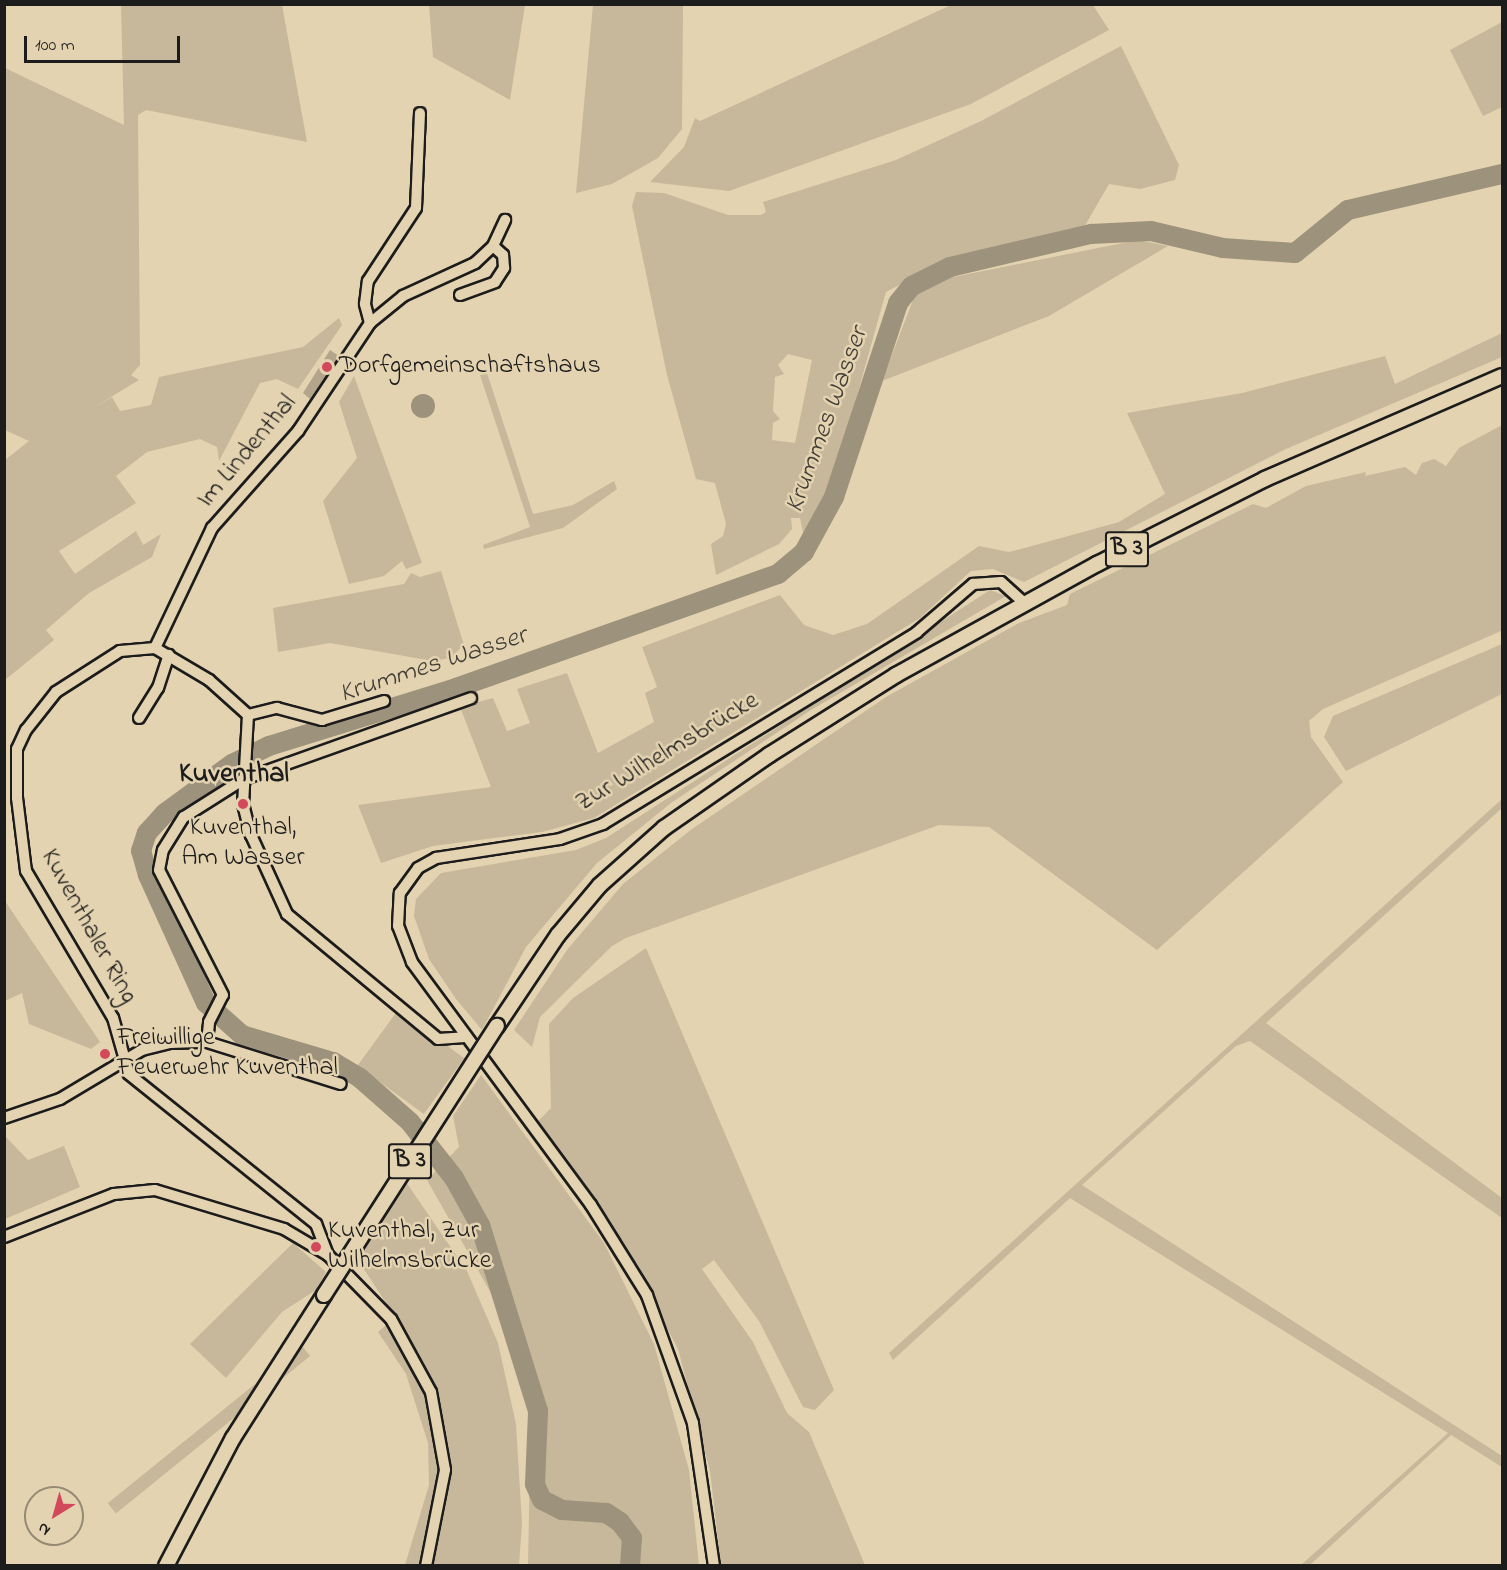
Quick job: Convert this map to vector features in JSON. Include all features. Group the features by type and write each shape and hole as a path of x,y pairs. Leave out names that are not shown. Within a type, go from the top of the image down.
{"main road":[{"name":"B 3","path":"166,1566 234,1438 496,1026 579,908 657,834 779,749 1024,603 1265,479 1503,376"}],"street":[{"path":"370,323 365,303 368,281 416,208 420,113"},
{"path":"460,295 495,282 504,268 503,255 493,246 505,220"},
{"name":"Im Lindenthal","path":"155,648 213,528 298,431 370,323 403,296 475,263 493,246"},
{"name":"Zur Wilhelmsbrücke","path":"714,1566 693,1423 659,1321 606,1226 477,1054 400,939 397,903 418,867 456,852 560,839 603,824 917,632 972,584 1001,582 1024,603"},
{"path":"155,648 209,680 248,715"},
{"name":"Kuventhaler Ring","path":"155,648 120,651 56,692 17,749 26,871 113,1018 122,1061 140,1084 316,1224 328,1256"},
{"path":"139,718 158,688 169,655"},
{"path":"207,1041 209,1022 223,995 162,882 160,860 183,817 244,778 471,698"},
{"path":"248,715 277,708 322,720 384,701"},
{"path":"248,715 243,804 251,835 296,924 438,1039 465,1037"},
{"path":"4,1118 60,1099 122,1061 157,1046 207,1041 341,1084"},
{"path":"341,1266 477,1054"},
{"path":"4,1237 114,1194 178,1193 284,1229 341,1266 390,1319 431,1392 443,1445 443,1497 426,1566"}],"shaded area":[{"path":"121,5 282,5 307,142 146,110 138,115 140,365 131,375 139,380 91,409 112,397 120,411 151,405 159,377 303,347 339,318 342,325 298,389 277,379 260,383 219,461 217,447 200,439 147,452 116,476 136,503 59,551 75,574 136,531 143,545 161,534 152,557 89,593 46,630 54,640 5,680 5,460 29,441 5,430 5,68 124,125"},
{"path":"429,5 525,5 510,100 433,57"},
{"path":"593,5 683,5 682,129 658,158 612,184 576,193"},
{"path":"951,5 1093,5 1109,30 971,104 729,191 650,182 684,147 695,118 700,121"},
{"path":"1502,22 1502,107 1483,116 1450,50"},
{"path":"1121,46 1179,165 1175,180 1140,189 1109,184 1083,229 941,263 886,292 836,470 812,528 804,537 800,518 791,518 792,529 779,544 716,575 711,544 723,536 726,524 715,483 696,479 667,375 632,206 636,192 664,193 728,215 761,215 766,212 763,202 896,160 981,121","holes":["788,354 812,360 795,443 772,440 773,423 780,419 773,411 775,377 784,374 778,365"]},
{"path":"1138,240 1168,246 1049,316 882,381 916,292 948,278"},
{"path":"1502,333 1502,357 1286,449 1024,582 993,569 971,571 920,618 594,818 542,832 433,846 381,863 358,805 491,787 460,707 493,698 507,731 530,723 517,689 567,673 598,753 654,722 645,693 657,687 642,647 780,595 804,625 833,635 867,624 979,546 1009,552 1119,522 1165,494 1127,413 1242,393 1385,356 1395,384"},
{"path":"487,373 533,514 573,505 614,481 617,489 563,528 484,549 483,545 530,527 480,375"},
{"path":"354,376 422,563 406,569 402,561 384,576 349,584 323,501 357,458 339,402"},
{"path":"423,394 432,397 435,406 432,415 423,418 414,415 411,406 414,397"},
{"path":"1502,425 1502,637 1501,631 1323,709 1309,721 1311,737 1343,782 1157,950 989,827 939,825 626,938 612,946 540,1017 532,1047 514,1030 567,950 623,884 692,829 886,697 1019,623 1067,605 1070,594 1253,504 1266,508 1306,486 1366,472 1365,476 1405,467 1416,475 1422,463 1434,459 1446,466 1459,448"},
{"path":"441,571 464,645 450,658 433,661 330,643 278,652 273,608 404,584 411,573 420,577"},
{"path":"990,590 1006,596 811,710 671,803 597,863 526,947 482,1030 456,999 429,959 414,916 416,899 441,873 576,850 606,838"},
{"path":"1502,644 1502,694 1346,771 1324,737 1333,716"},
{"path":"1502,799 1502,808 1266,1023 1502,1198 1502,1218 1250,1041 1236,1046 1082,1185 1502,1456 1502,1467 1451,1435 1310,1565 1301,1565 1448,1433 1070,1198 893,1360 889,1353"},
{"path":"5,901 100,1042 91,1049 29,1024 22,993 5,1001"},
{"path":"646,948 834,1390 815,1410 803,1407 759,1321 714,1260 702,1269 753,1342 787,1413 809,1432 865,1565 721,1565 710,1471 678,1349 614,1228 537,1122 551,1108 549,1024 573,998"},
{"path":"398,1010 464,1058 424,1114 357,1066"},
{"path":"481,1075 604,1243 654,1344 689,1470 699,1565 528,1565 531,1410 500,1309 427,1180 459,1147 453,1116"},
{"path":"5,1136 28,1160 64,1146 80,1187 5,1219"},
{"path":"406,1182 467,1271 498,1343 516,1424 522,1524 519,1565 405,1565 429,1485 428,1443 406,1374 378,1332 395,1317 358,1260"},
{"path":"293,1243 326,1272 316,1290 282,1312 226,1378 190,1344"},
{"path":"302,1346 310,1356 116,1513 108,1503"}],"building":[{"name":"Dorfgemeinschaftshaus","path":"330,350 339,356 310,399 303,393"}],"waterway":[{"name":"Krummes Wasser","path":"630,1566 632,1538 620,1522 606,1513 562,1510 542,1500 535,1484 538,1411 480,1225 454,1178 410,1122 360,1078 333,1062 242,1035 206,1003 148,875 141,851 147,833 165,813 232,764 269,746 456,688 778,574 804,552 834,497 898,303 912,286 950,267 1091,234 1151,231 1223,248 1295,253 1348,210 1502,174"}],"place":[{"name":"Dorfgemeinschaftshaus","path":"327,367"},
{"name":"Kuventhal, Am Wasser","path":"243,804"},
{"name":"Freiwillige Feuerwehr Kuventhal","path":"105,1054"},
{"name":"Kuventhal, Zur Wilhelmsbrücke","path":"316,1247"}],"district":[{"name":"Kuventhal","path":"234,775"}]}
